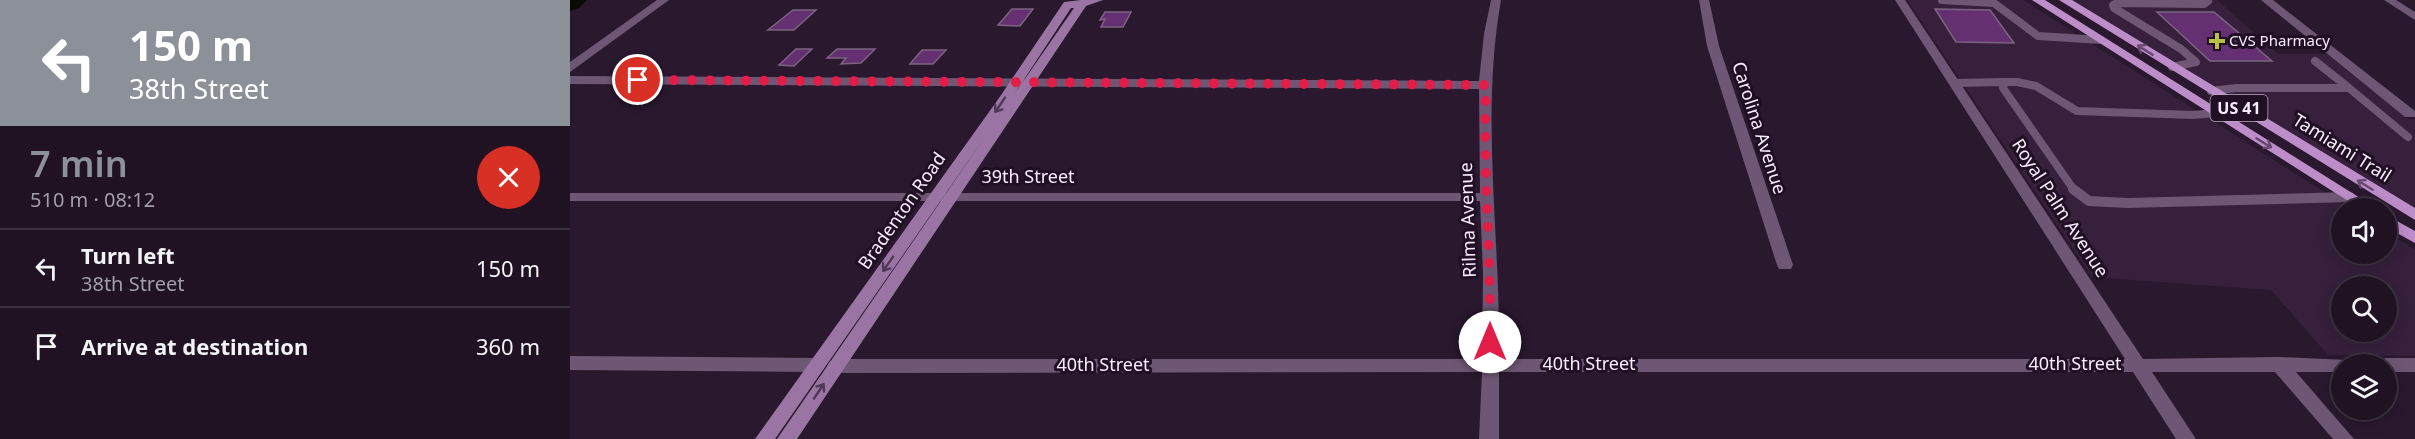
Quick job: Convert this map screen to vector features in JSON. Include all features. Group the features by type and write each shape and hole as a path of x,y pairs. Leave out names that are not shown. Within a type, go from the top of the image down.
{"main road":[{"name":"Tamiami Trail","path":"2037,0 2350,197"},
{"name":"Tamiami Trail","path":"2064,0 2415,215"},
{"path":"2397,227 2415,238"}],"street":[{"path":"570,68 664,0"},
{"name":"Bradenton Road","path":"786,439 952,197 1070,3 1098,0"},
{"name":"Rilma Avenue","path":"1490,439 1491,276 1484,136 1491,23 1496,0"},
{"name":"Carolina Avenue","path":"1704,0 1713,46 1785,265"},
{"name":"Royal Palm Avenue","path":"1900,0 2186,439"},
{"path":"2266,0 2410,114"},
{"path":"2389,0 2415,17"},
{"path":"570,80 1486,85"},
{"name":"Bradenton Road","path":"765,439 936,197 1022,83"},
{"name":"39th Street","path":"570,197 1487,197"},
{"path":"570,363 817,365"},
{"path":"2279,364 2344,439"},
{"name":"40th Street","path":"836,366 2331,365"},
{"path":"2397,365 2415,365"}],"lane":[{"path":"1942,0 1994,3 2038,36 2101,40"},
{"path":"2172,66 2196,62 2181,49 2114,8 2113,5 2117,3 2204,4 2208,2 2206,0"},
{"path":"2315,61 2408,137"},
{"path":"1956,83 2019,81 2040,86 2061,104 2077,111 2193,115 2217,113"},
{"path":"2004,82 2002,88 2074,190 2089,201 2138,203 2350,197"},
{"path":"2211,91 2236,88 2349,88"}],"shaded area":[{"path":"1907,0 2023,0 2333,198 2331,198 2331,264 2397,264 2397,238 2415,250 2415,356 2328,355 2271,290 2092,277"},
{"path":"2071,0 2217,0 2278,54 2327,54 2408,119 2415,119 2415,209"}],"building":[{"path":"1012,9 1033,9 1020,26 998,25"},
{"path":"1935,9 1990,10 2014,43 1956,42"},
{"path":"793,10 816,10 794,30 768,30"},
{"path":"1105,12 1131,12 1123,27 1101,27 1105,19 1100,20"},
{"name":"CVS Pharmacy","path":"2157,12 2214,12 2272,61 2210,61"},
{"path":"796,49 812,49 794,66 779,65"},
{"path":"837,49 875,49 861,63 841,64 846,58 827,58"},
{"path":"922,50 946,50 933,64 910,64"}],"waterway":[{"path":"570,3 574,0"}],"place":[{"name":"CVS Pharmacy","path":"2217,41"}],"route":[{"path":"638,80 1486,85 1484,136 1491,276 1490,342"}]}
